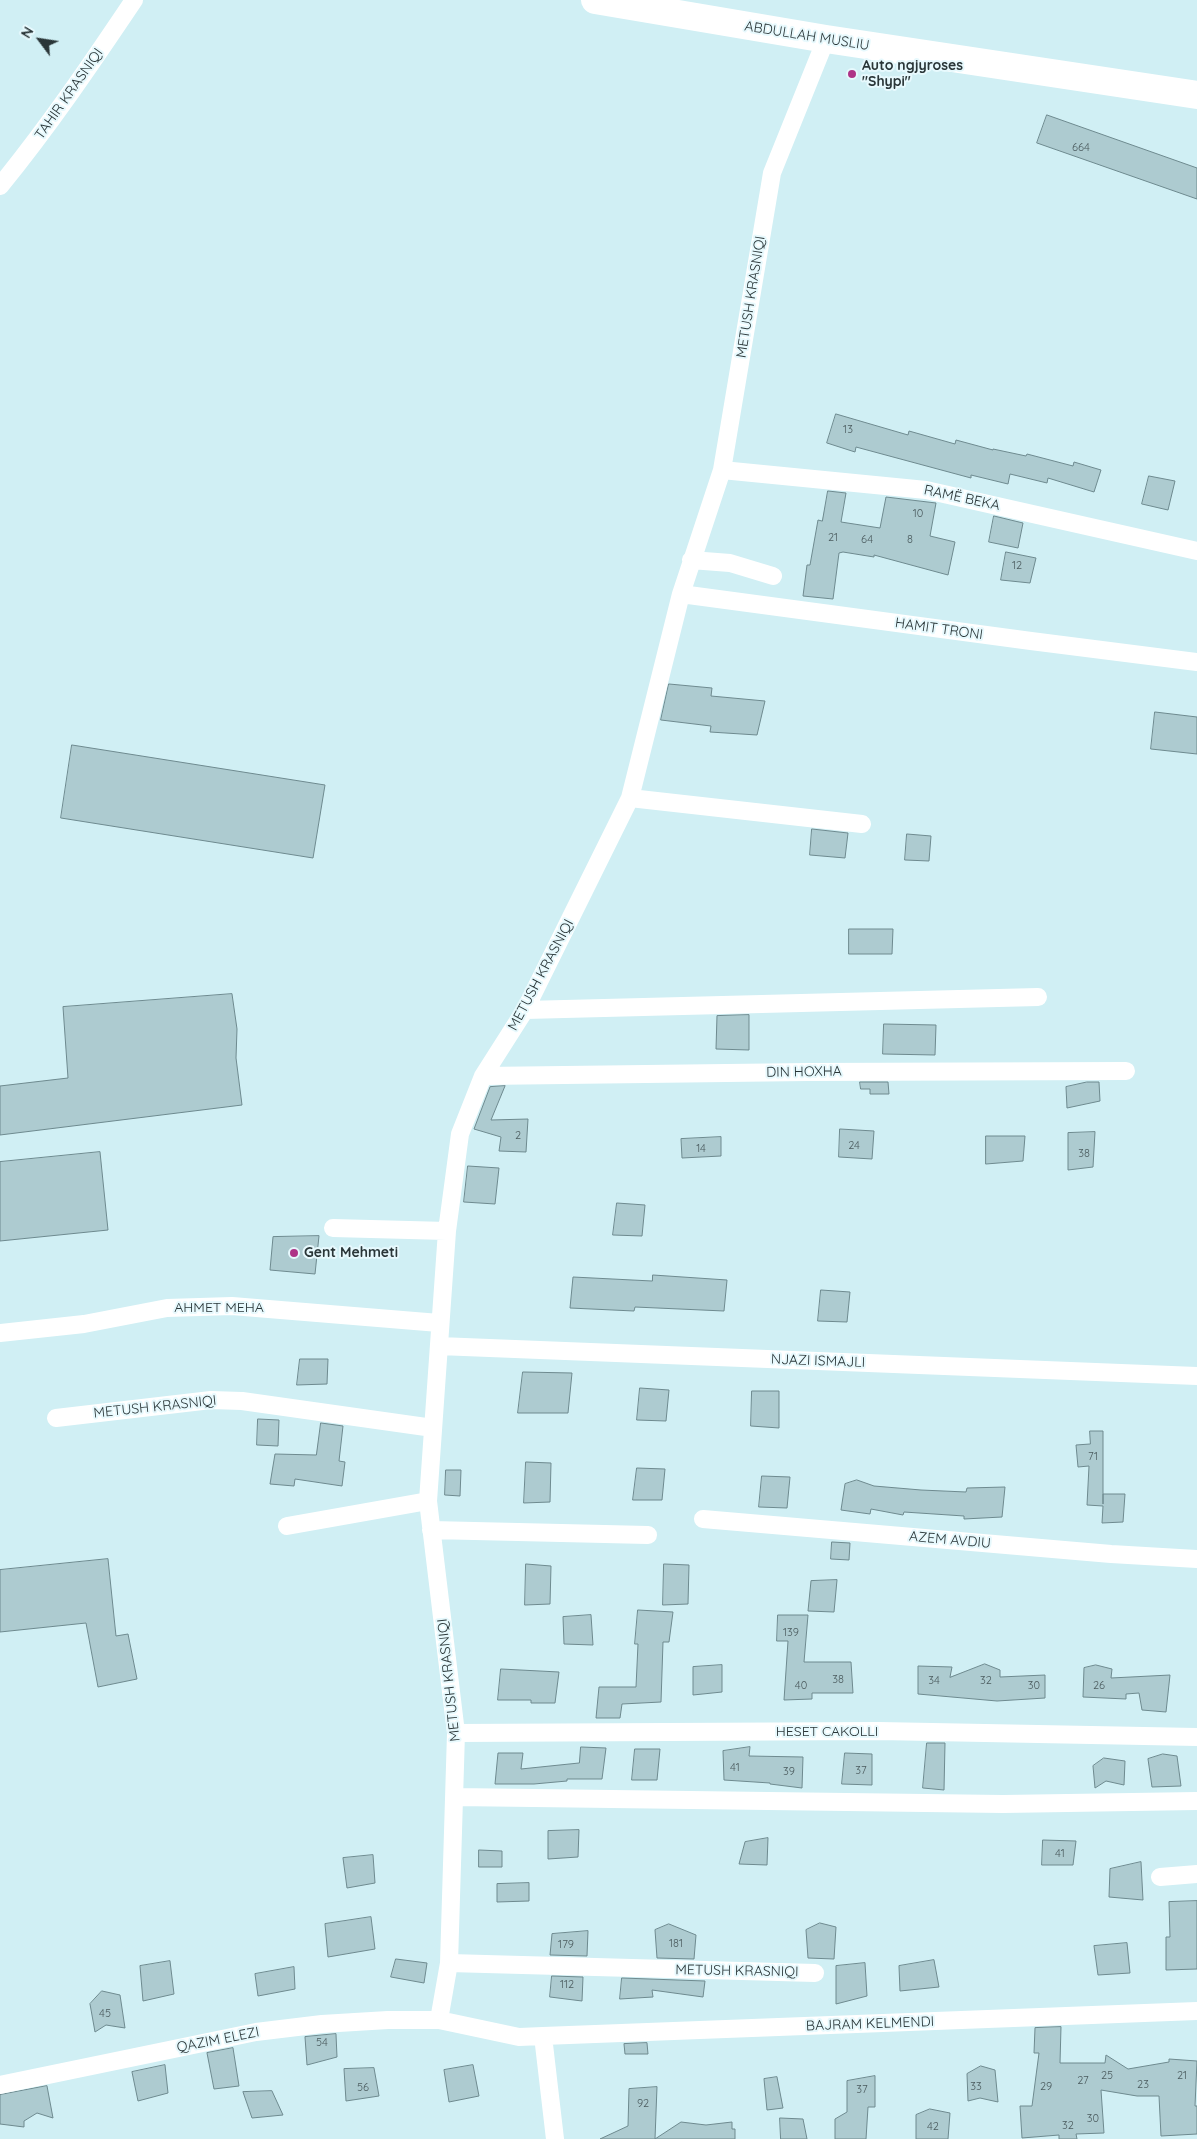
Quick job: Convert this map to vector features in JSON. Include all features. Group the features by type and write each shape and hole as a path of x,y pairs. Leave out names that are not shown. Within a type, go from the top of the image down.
{"main road":[{"name":"ABDULLAH MUSLIU","path":"595,0 826,39 1197,95"}],"street":[{"name":"TAHIR KRASNIQI","path":"0,186 39,138 80,82 134,0"},
{"name":"METUSH KRASNIQI","path":"439,2020 449,1962 456,1734 428,1501 439,1323 447,1231 460,1134 483,1076 526,1010 630,798 681,594 722,470 772,173 826,39"},
{"name":"RAMË BEKA","path":"722,470 926,490 1197,551"},
{"path":"691,560 730,563 773,576"},
{"name":"HAMIT TRONI","path":"681,594 1197,662"},
{"path":"630,798 862,824"},
{"path":"526,1010 1038,998"},
{"name":"DIN HOXHA","path":"483,1076 1126,1071"},
{"path":"333,1228 447,1231"},
{"name":"AHMET MEHA","path":"0,1334 84,1324 167,1308 232,1306 439,1323"},
{"name":"NJAZI ISMAJLI","path":"439,1346 1197,1376"},
{"name":"METUSH KRASNIQI","path":"56,1418 211,1400 242,1401 433,1428"},
{"path":"287,1526 428,1501"},
{"name":"AZEM AVDIU","path":"704,1519 1091,1552 1197,1559"},
{"path":"431,1530 648,1534"},
{"name":"HESET CAKOLLI","path":"456,1734 879,1731 1197,1737"},
{"path":"455,1797 1003,1804 1197,1801"},
{"path":"1160,1876 1197,1874"},
{"name":"METUSH KRASNIQI","path":"449,1962 815,1973"},
{"name":"BAJRAM KELMENDI","path":"439,2020 519,2037 1197,2011"},
{"name":"QAZIM ELEZI","path":"0,2085 256,2032 322,2024 388,2020 439,2020"},
{"path":"543,2036 554,2139"}],"building":[{"path":"1047,115 1197,168 1197,199 1037,143"},
{"path":"836,414 908,435 909,431 955,444 956,440 993,450 1026,456 1027,454 1073,466 1074,462 1101,470 1094,492 1048,478 1047,483 1010,474 1008,484 971,475 971,478 856,447 855,452 827,443"},
{"path":"1149,476 1175,481 1168,510 1142,504"},
{"path":"828,491 846,493 841,522 880,528 886,497 936,503 930,536 955,542 948,575 874,555 874,557 843,552 839,553 833,599 803,596 807,565 810,565 818,520 822,521"},
{"path":"994,516 1023,523 1018,548 989,542"},
{"path":"1006,552 1036,558 1030,583 1001,580"},
{"path":"669,684 712,688 711,696 765,701 757,735 710,732 711,726 661,720"},
{"path":"1155,712 1197,717 1197,754 1151,749"},
{"path":"72,745 325,785 313,858 61,818"},
{"path":"812,829 848,833 845,858 810,855"},
{"path":"907,834 931,836 929,861 905,860"},
{"path":"849,929 893,929 892,954 849,954"},
{"path":"232,994 237,1029 236,1058 242,1105 0,1135 0,1086 68,1078 63,1007"},
{"path":"749,1015 749,1050 716,1049 717,1016"},
{"path":"884,1024 936,1025 935,1055 883,1054"},
{"path":"860,1082 888,1082 889,1094 870,1094 870,1089 861,1089"},
{"path":"1087,1082 1099,1082 1100,1101 1067,1108 1066,1087"},
{"path":"505,1086 491,1120 528,1119 526,1152 499,1151 501,1137 474,1129 490,1087"},
{"path":"840,1129 874,1131 872,1159 839,1157"},
{"path":"1095,1132 1093,1167 1068,1170 1068,1133"},
{"path":"986,1136 1025,1136 1023,1161 986,1164"},
{"path":"721,1137 721,1156 682,1158 681,1139"},
{"path":"100,1152 108,1230 0,1241 0,1162"},
{"path":"468,1166 499,1168 495,1204 464,1202"},
{"path":"617,1203 645,1205 642,1236 613,1235"},
{"name":"Gent Mehmeti","path":"319,1236 315,1274 270,1270 273,1237"},
{"path":"653,1275 727,1280 724,1311 635,1307 634,1311 570,1308 573,1277 652,1281"},
{"path":"821,1290 850,1292 847,1322 818,1321"},
{"path":"300,1359 328,1359 327,1384 297,1385"},
{"path":"523,1372 572,1373 568,1413 518,1413"},
{"path":"640,1388 669,1390 666,1421 637,1420"},
{"path":"752,1391 779,1391 779,1428 751,1426"},
{"path":"258,1419 279,1420 278,1446 257,1445"},
{"path":"321,1423 343,1426 339,1461 345,1462 342,1486 295,1479 294,1486 270,1484 275,1454 316,1455"},
{"path":"1090,1431 1103,1431 1103,1494 1125,1494 1123,1522 1102,1523 1103,1506 1087,1505 1089,1466 1078,1467 1076,1445 1090,1444"},
{"path":"526,1462 551,1463 550,1502 524,1503"},
{"path":"637,1468 665,1469 662,1500 633,1500"},
{"path":"446,1470 461,1470 460,1496 445,1495"},
{"path":"762,1476 790,1477 787,1508 759,1507"},
{"path":"857,1480 874,1486 921,1490 966,1492 967,1488 1005,1487 1002,1517 964,1519 964,1516 904,1512 903,1515 871,1509 870,1514 841,1510 845,1484"},
{"path":"832,1542 850,1543 849,1560 831,1559"},
{"path":"108,1559 116,1636 128,1634 137,1679 98,1687 86,1623 0,1632 0,1570"},
{"path":"526,1564 551,1566 550,1604 525,1605"},
{"path":"664,1564 689,1565 688,1604 663,1605"},
{"path":"837,1580 834,1612 808,1611 811,1581"},
{"path":"638,1610 673,1612 669,1642 663,1642 661,1702 622,1704 620,1718 596,1718 599,1687 636,1687 638,1644 635,1644"},
{"path":"591,1615 593,1645 564,1644 563,1617"},
{"path":"778,1615 808,1615 804,1662 851,1662 853,1693 812,1693 812,1699 784,1700 788,1641 777,1641"},
{"path":"985,1664 1000,1670 1000,1677 1045,1675 1045,1698 997,1701 918,1694 918,1666 952,1667 950,1677"},
{"path":"722,1665 722,1692 693,1695 693,1667"},
{"path":"1096,1665 1112,1669 1111,1678 1170,1675 1166,1712 1142,1710 1139,1693 1126,1694 1126,1699 1083,1697 1084,1668"},
{"path":"501,1669 559,1672 555,1703 531,1703 531,1700 498,1700"},
{"path":"927,1743 945,1743 944,1790 923,1788"},
{"path":"581,1747 606,1748 602,1779 567,1779 567,1781 534,1784 495,1784 498,1753 523,1753 521,1769 579,1763"},
{"path":"750,1747 749,1756 803,1757 802,1788 770,1783 724,1780 723,1751"},
{"path":"635,1749 660,1749 657,1780 632,1780"},
{"path":"845,1753 872,1754 872,1785 842,1784"},
{"path":"1163,1754 1177,1756 1181,1786 1152,1787 1148,1759"},
{"path":"1104,1758 1125,1761 1124,1785 1106,1781 1095,1788 1093,1766"},
{"path":"579,1830 578,1857 548,1859 548,1831"},
{"path":"768,1838 767,1865 739,1864 745,1842"},
{"path":"1043,1840 1076,1841 1073,1865 1042,1865"},
{"path":"479,1850 502,1851 502,1867 479,1867"},
{"path":"373,1855 375,1883 347,1888 343,1858"},
{"path":"1141,1862 1143,1900 1109,1897 1110,1869"},
{"path":"529,1883 529,1901 497,1902 497,1884"},
{"path":"1197,1901 1197,1969 1166,1970 1166,1937 1170,1937 1169,1902"},
{"path":"371,1917 375,1949 328,1957 325,1924"},
{"path":"820,1923 836,1927 834,1959 808,1958 806,1930"},
{"path":"669,1924 696,1935 694,1959 657,1958 655,1930"},
{"path":"588,1931 587,1956 550,1955 552,1934"},
{"path":"1127,1943 1130,1973 1098,1975 1094,1946"},
{"path":"396,1959 427,1963 424,1983 391,1977"},
{"path":"934,1960 939,1987 900,1991 899,1966"},
{"path":"170,1961 174,1994 143,2001 140,1966"},
{"path":"865,1963 867,1996 836,2004 836,1966"},
{"path":"294,1967 295,1989 258,1996 255,1974"},
{"path":"552,1976 583,1977 582,2001 550,1997"},
{"path":"622,1978 705,1981 703,1997 652,1990 653,1997 620,1999"},
{"path":"102,1991 120,1995 125,2028 106,2025 95,2032 90,2004"},
{"path":"1061,2027 1060,2063 1105,2063 1106,2055 1128,2069 1169,2062 1169,2059 1197,2061 1195,2106 1197,2106 1197,2134 1161,2136 1159,2096 1137,2096 1101,2090 1104,2133 1076,2134 1077,2139 1059,2139 1059,2135 1022,2138 1020,2106 1032,2106 1039,2053 1034,2053 1035,2028"},
{"path":"336,2034 337,2057 307,2065 305,2037"},
{"path":"647,2043 648,2054 625,2054 624,2044"},
{"path":"233,2048 239,2086 214,2089 207,2053"},
{"path":"165,2065 168,2093 138,2101 132,2072"},
{"path":"473,2065 479,2096 449,2102 444,2070"},
{"path":"981,2066 995,2070 998,2102 980,2098 968,2101 967,2074"},
{"path":"374,2068 379,2096 346,2101 344,2069"},
{"path":"875,2076 875,2107 868,2107 866,2139 835,2139 835,2119 847,2112 847,2081"},
{"path":"777,2077 783,2108 767,2110 764,2079"},
{"path":"47,2086 53,2118 37,2113 24,2121 24,2127 0,2124 0,2095"},
{"path":"657,2087 655,2139 600,2139 628,2126 629,2089"},
{"path":"272,2091 283,2115 252,2118 243,2092"},
{"path":"930,2109 950,2113 948,2139 916,2139 916,2115"},
{"path":"780,2118 803,2119 807,2139 781,2139"},
{"path":"681,2122 706,2125 732,2122 732,2129 735,2129 735,2139 655,2139"}],"place":[{"name":"Auto ngjyroses \"Shypi\"","path":"852,74"},
{"name":"Gent Mehmeti","path":"294,1253"}]}
